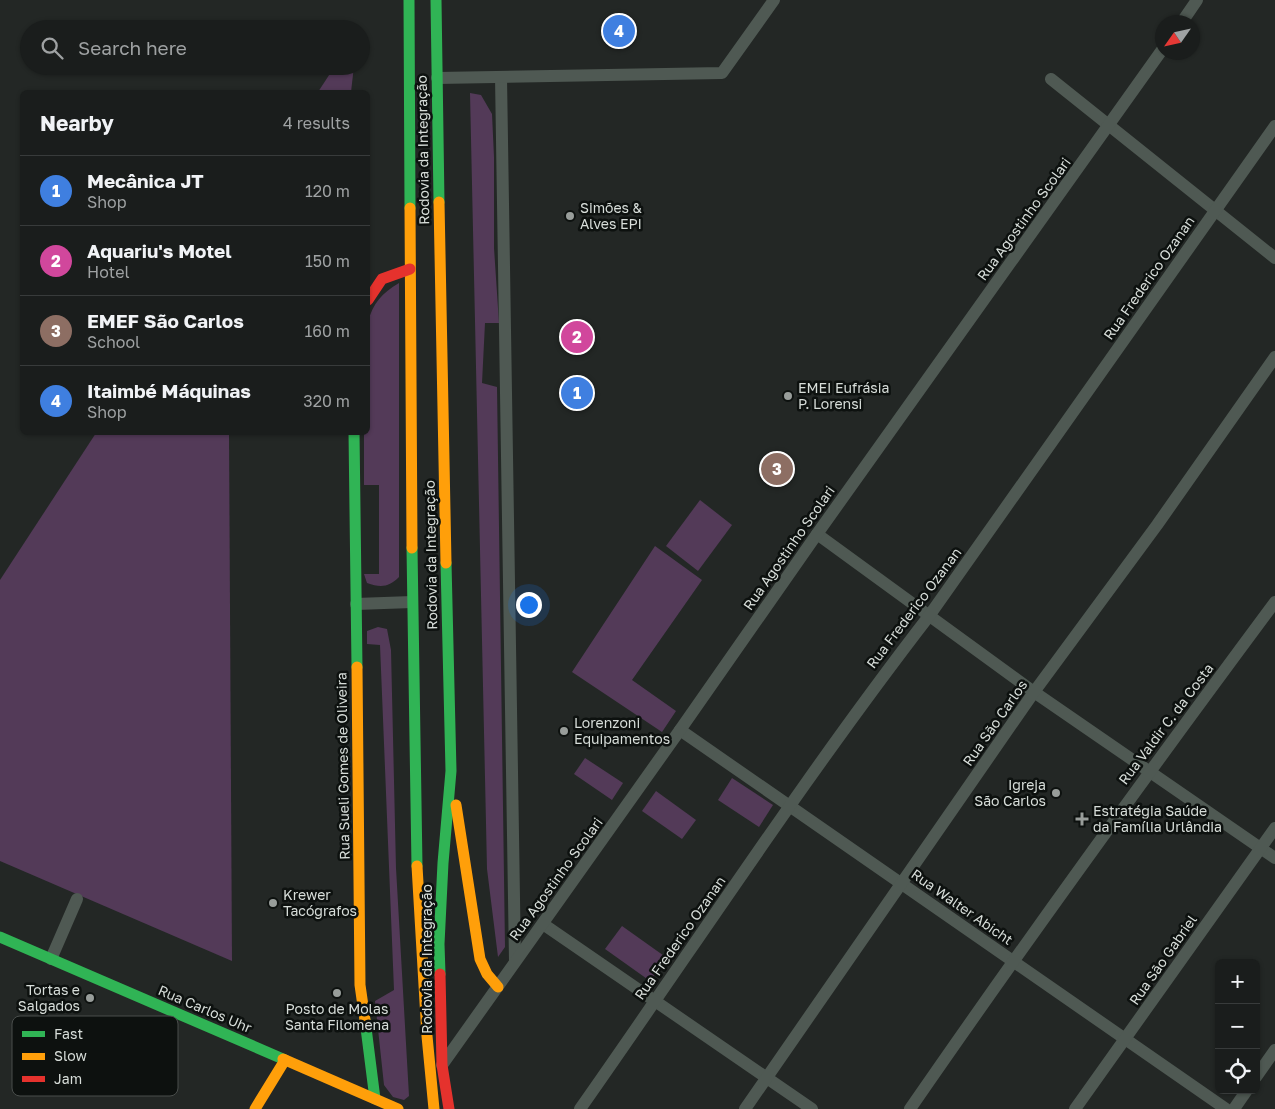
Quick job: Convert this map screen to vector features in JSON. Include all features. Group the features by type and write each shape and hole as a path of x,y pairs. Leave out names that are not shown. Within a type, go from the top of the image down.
{"main road":[{"name":"Rodovia da Integração","path":"409,0 423,78 442,602 451,772 443,863 439,944 442,1065 449,1109"},
{"name":"Rodovia da Integração","path":"434,1109 427,1036 417,876 416,602 410,269 423,78 436,0"},
{"path":"370,297 382,279 410,269"},
{"name":"Rua Sueli Gomes de Oliveira","path":"354,435 360,985 375,1099"},
{"path":"451,772 480,960 490,980 498,987"},
{"name":"Rua Carlos Uhr","path":"0,937 398,1109"},
{"path":"255,1109 284,1060"}],"street":[{"path":"423,78 722,74 774,0"},
{"path":"1187,15 1197,0"},
{"name":"Rua Agostinho Scolari","path":"442,1065 515,961 544,924 817,534 1155,60"},
{"path":"500,77 515,961"},
{"path":"1051,79 1275,258"},
{"name":"Rua Frederico Ozanan","path":"580,1109 790,806 874,688 929,616 1275,126"},
{"name":"Rua São Carlos","path":"745,1109 1034,692 1157,525 1275,358"},
{"path":"817,534 1034,692 1275,858"},
{"path":"356,604 416,602"},
{"name":"Rua Valdir C. da Costa","path":"910,1109 1012,961 1275,602"},
{"name":"Rua Walter Abicht","path":"680,730 1226,1109"},
{"name":"Rua São Gabriel","path":"1075,1109 1275,828"},
{"path":"51,958 77,898"},
{"path":"544,924 812,1109"},
{"path":"1260,1071 1275,1050"},
{"path":"1234,1109 1244,1094"}],"shaded area":[{"path":"329,75 353,75 351,90 319,90"},
{"path":"470,93 481,95 492,114 494,157 494,248 499,323 485,323 482,383 497,387 505,947 498,957 487,869"},
{"path":"399,283 399,577 388,585 377,586 367,583 364,574 379,574 379,485 364,485 364,435 370,435 370,317 379,299"},
{"path":"95,435 229,435 232,961 0,861 0,580"},
{"path":"700,500 732,525 698,571 666,546"},
{"path":"655,546 702,580 632,680 676,711 662,732 572,672"},
{"path":"378,627 387,629 391,650 396,868 409,1096 404,1100 393,1097 384,1085 375,1001 394,990 380,645 367,644 367,631"},
{"path":"585,758 623,783 612,800 574,774"},
{"path":"732,778 773,805 759,827 718,800"},
{"path":"656,791 696,820 682,839 642,811"},
{"path":"622,926 667,958 650,981 605,949"}],"traffic: fast":[{"path":"409,0 410,208"},
{"path":"436,0 439,202"},
{"path":"354,435 357,667"},
{"path":"412,548 417,866"},
{"path":"440,974 439,944 443,863 451,771 446,563"},
{"path":"0,937 283,1059"},
{"path":"365,1020 375,1099"}],"traffic: slow":[{"path":"439,202 446,563"},
{"path":"410,208 412,548"},
{"path":"357,667 360,985 365,1020"},
{"path":"456,805 480,959 487,974 498,987"},
{"path":"417,866 427,1036 434,1109"},
{"path":"283,1059 398,1109"},
{"path":"255,1109 285,1060"}],"traffic: jam":[{"path":"370,297 382,279 410,269"},
{"path":"440,974 442,1065 449,1109"}],"place":[{"name":"Itaimbé Máquinas","path":"619,31"},
{"name":"Simões & Alves EPI","path":"570,216"},
{"name":"Aquariu's Motel","path":"577,337"},
{"name":"Mecânica JT","path":"577,393"},
{"name":"EMEI Eufrásia P. Lorensi","path":"788,396"},
{"name":"EMEF São Carlos","path":"777,469"},
{"name":"Lorenzoni Equipamentos","path":"564,731"},
{"name":"Igreja São Carlos","path":"1056,793"},
{"name":"Estratégia Saúde da Família Urlândia","path":"1082,819"},
{"name":"Krewer Tacógrafos","path":"273,903"},
{"name":"Posto de Molas Santa Filomena","path":"337,993"},
{"name":"Tortas e Salgados","path":"90,998"}]}
